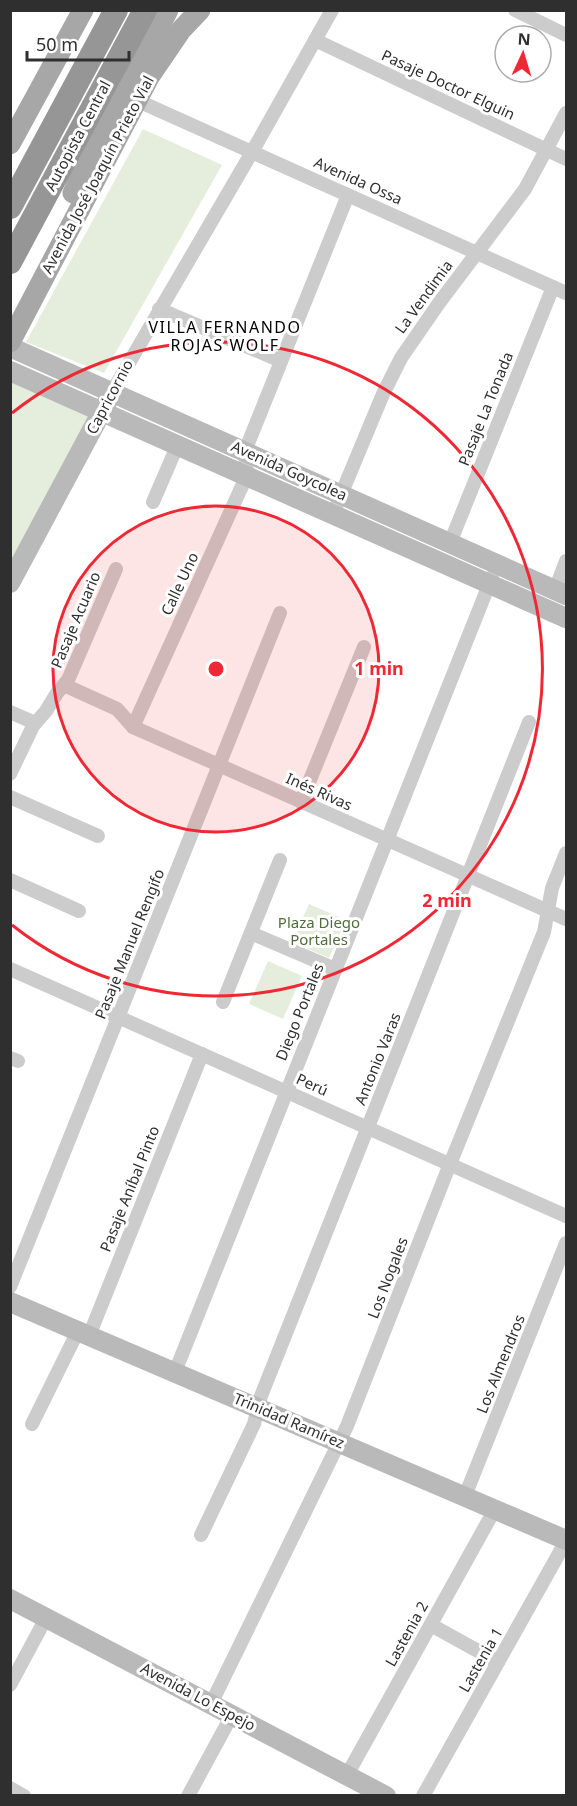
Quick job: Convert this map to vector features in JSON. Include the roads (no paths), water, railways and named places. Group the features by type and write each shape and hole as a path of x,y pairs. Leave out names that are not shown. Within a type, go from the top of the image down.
{"highway":[{"name":"Autopista Central","path":"10,207 116,10"},
{"name":"Autopista Central","path":"10,262 145,10"}],"main road":[{"name":"Avenida José Joaquín Prieto Vial","path":"41,284 85,166 168,10"},
{"name":"Avenida José Joaquín Prieto Vial","path":"10,342 136,100 169,45 200,10"},
{"path":"10,144 82,11"}],"street":[{"name":"Capricornio","path":"10,583 112,392 332,10"},
{"path":"516,10 567,35"},
{"name":"Pasaje Doctor Elguin","path":"315,40 567,159"},
{"name":"Avenida Ossa","path":"136,100 567,293"},
{"name":"La Vendimia","path":"333,514 396,366 439,303 525,189 567,113"},
{"path":"245,452 348,195"},
{"name":"Pasaje La Tonada","path":"450,543 553,287"},
{"path":"159,309 281,361"},
{"name":"Avenida Goycolea","path":"10,347 561,592"},
{"name":"Avenida Goycolea","path":"10,371 567,618"},
{"path":"153,502 178,444"},
{"name":"Calle Uno","path":"134,727 247,476 245,452"},
{"path":"561,592 567,561"},
{"name":"Diego Portales","path":"175,1372 497,564"},
{"name":"Pasaje Acuario","path":"10,774 35,723 68,680 116,569"},
{"name":"Pasaje Manuel Rengifo","path":"11,1300 118,1017 280,613"},
{"path":"302,802 364,647"},
{"name":"Inés Rivas","path":"64,685 117,710 134,727 567,919"},
{"path":"10,712 35,723"},
{"name":"Antonio Varas","path":"201,1534 254,1425 261,1396 529,722"},
{"path":"10,797 98,836"},
{"name":"Los Nogales","path":"211,1704 340,1443 544,932 552,888 567,853"},
{"path":"223,1002 280,860"},
{"path":"10,880 79,911"},
{"path":"251,933 335,969"},
{"name":"Perú","path":"10,969 567,1216"},
{"name":"Pasaje Aníbal Pinto","path":"32,1424 83,1333 202,1054"},
{"name":"Los Almendros","path":"465,1497 567,1244"},
{"name":"Trinidad Ramírez","path":"11,1300 567,1540"},
{"name":"Lastenia 2","path":"347,1775 495,1509"},
{"name":"Lastenia 1","path":"423,1796 567,1540"},
{"name":"Avenida Lo Espejo","path":"10,1599 386,1796"},
{"path":"10,1685 46,1618"},
{"path":"431,1625 498,1662"},
{"path":"189,1796 232,1715"},
{"path":"10,1788 24,1796"}],"district":[{"name":"VILLA FERNANDO ROJAS WOLF","path":"225,336"}],"park label":[{"name":"Plaza Diego Portales","path":"319,932"}]}
